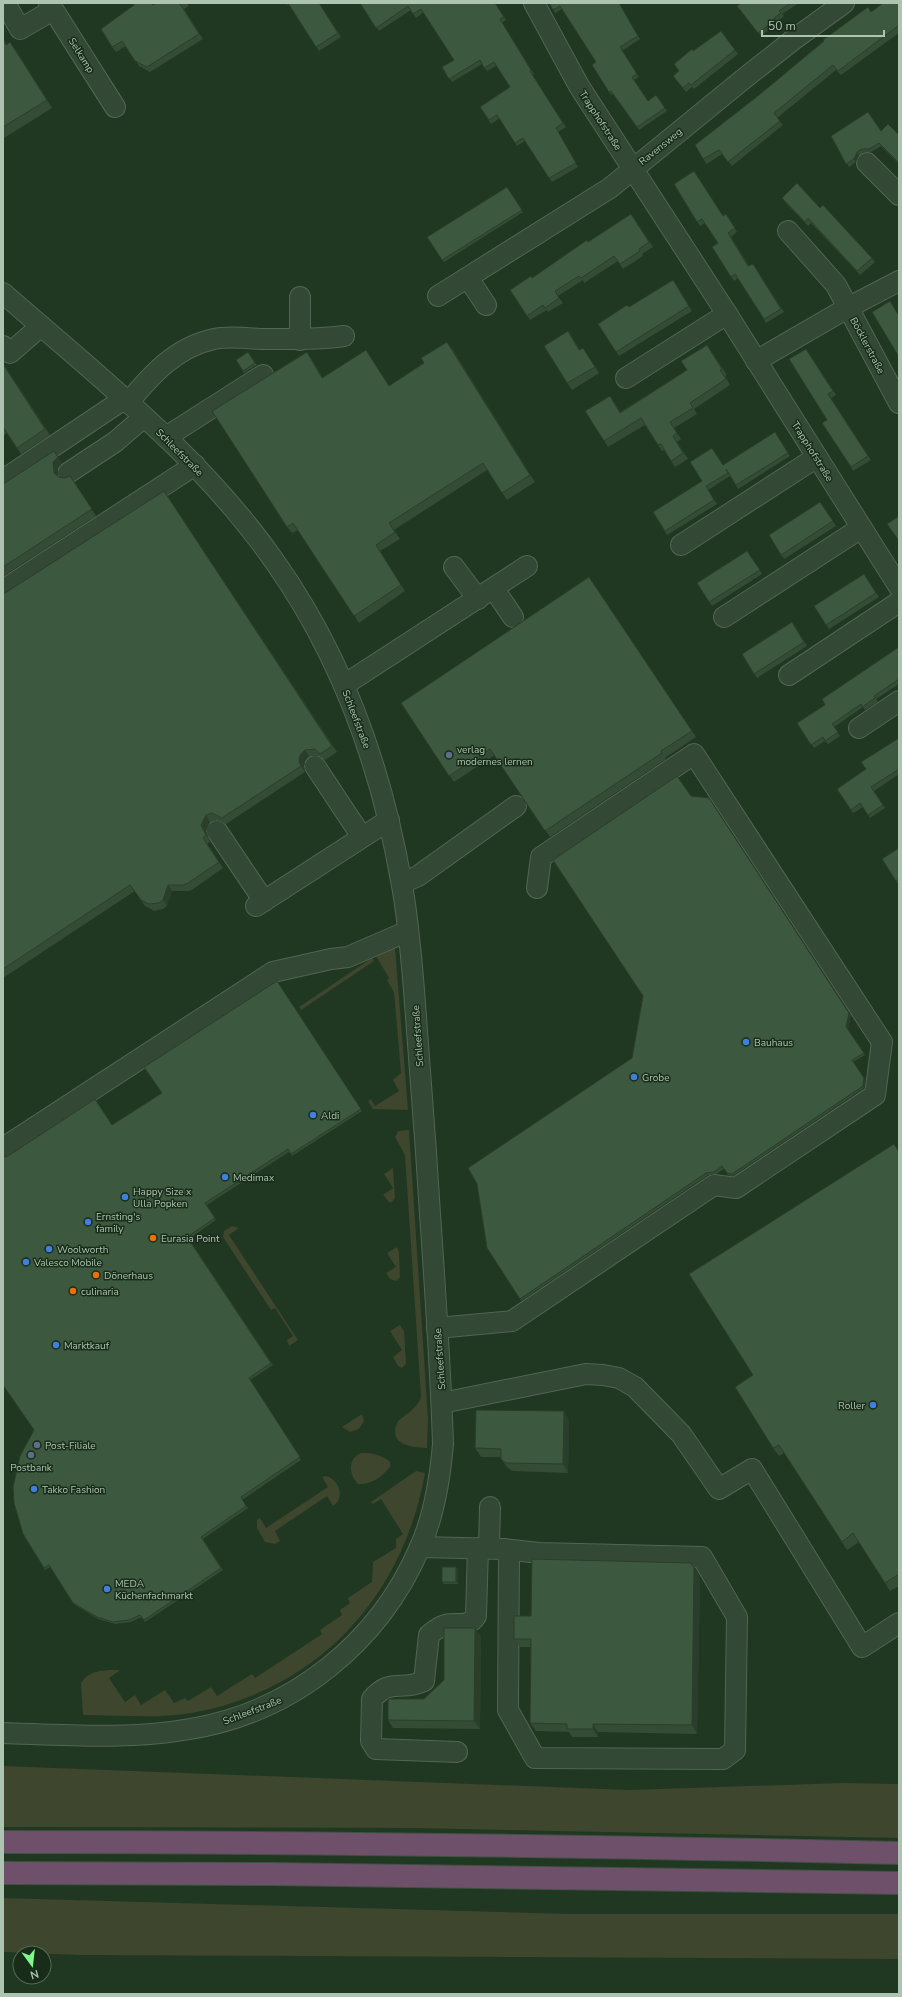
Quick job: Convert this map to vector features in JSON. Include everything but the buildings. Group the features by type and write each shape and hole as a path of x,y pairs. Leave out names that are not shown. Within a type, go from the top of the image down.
{"highway":[{"path":"3,1842 151,1842 899,1852"},
{"path":"3,1873 318,1874 899,1883"}],"street":[{"path":"5,3 20,29 51,6"},
{"name":"Trapphofstraße","path":"534,3 579,86 728,314 861,528 897,580"},
{"name":"Ravensweg","path":"438,296 610,188 793,40 844,3"},
{"name":"Selkamp","path":"51,6 115,107"},
{"path":"867,163 899,195"},
{"name":"Böcklerstraße","path":"788,230 836,284 899,403"},
{"path":"468,278 486,305"},
{"name":"Böcklerstraße","path":"756,361 848,307 899,282"},
{"name":"Schleefstraße","path":"3,293 166,437 224,496 275,561 321,637 344,685 371,755 389,820 402,883 408,931 422,1095 442,1403 443,1444 441,1465 435,1495 420,1547 395,1594 366,1633 318,1677 277,1702 227,1721 168,1733 125,1735 3,1733"},
{"path":"300,297 300,340"},
{"path":"626,378 728,314"},
{"path":"3,346 10,353 41,326"},
{"path":"3,480 102,414 126,401 160,367 193,346 215,339 339,341"},
{"path":"166,437 263,375"},
{"path":"102,414 123,435"},
{"path":"68,473 123,435 144,417"},
{"path":"681,545 817,458"},
{"path":"3,590 195,465"},
{"path":"724,617 861,528"},
{"name":"Schleefstraße","path":"344,685 527,566"},
{"path":"454,567 513,617"},
{"path":"789,675 899,602"},
{"path":"859,728 899,701"},
{"path":"437,1328 512,1321 714,1185 736,1188 875,1094 882,1042 694,754 541,857 537,888"},
{"path":"315,766 362,837"},
{"path":"402,883 418,876 516,806"},
{"path":"217,831 238,871 260,904 389,820"},
{"path":"3,1148 273,972 331,959 348,957 408,931"},
{"path":"442,1403 586,1374 603,1374 619,1378 635,1387 681,1434 719,1489 752,1469 862,1646 899,1623"},
{"path":"457,1752 376,1749 372,1741 372,1699 380,1690 390,1686 414,1686 424,1681 429,1635 438,1627 447,1624 468,1624 473,1622 476,1616 490,1507"},
{"path":"420,1547 484,1548 509,1550 539,1553 702,1557 737,1617 735,1750 723,1759 535,1758 508,1710 509,1550"}],"green space":[{"path":"390,948 395,948 408,1110 373,1109 368,1101 371,1099 375,1106 399,1091 393,1080 401,1073 394,992 387,980 389,978 376,956"},
{"path":"372,958 374,961 301,1010 299,1007"},
{"path":"409,1130 428,1419 427,1448 414,1447 402,1443 398,1440 395,1429 398,1421 414,1408 421,1397 405,1155 395,1137 398,1131"},
{"path":"393,1168 395,1198 392,1202 389,1202 383,1195 393,1188 384,1174"},
{"path":"232,1226 239,1228 229,1235 298,1340 289,1346 287,1340 293,1336 275,1308 271,1310 223,1237 224,1231"},
{"path":"397,1247 399,1253 400,1277 396,1281 390,1279 386,1273 396,1267 387,1253"},
{"path":"400,1325 404,1331 406,1364 402,1368 398,1366 393,1357 402,1350 390,1331"},
{"path":"362,1414 364,1421 359,1429 350,1432 342,1427"},
{"path":"361,1453 381,1456 390,1462 390,1467 380,1477 368,1483 358,1484 351,1472 351,1467 353,1459"},
{"path":"416,1471 425,1473 414,1518 397,1560 375,1597 348,1631 315,1660 278,1683 237,1701 192,1713 165,1716 83,1715 81,1683 88,1675 93,1673 118,1670 119,1671 109,1678 125,1702 135,1695 141,1705 165,1690 174,1703 185,1698 188,1701 211,1687 217,1696 252,1674 255,1678 322,1634 320,1630 342,1615 340,1610 350,1603 348,1598 372,1582 373,1562 396,1548 396,1539 403,1534 381,1499 373,1504 371,1502"},
{"path":"326,1476 334,1481 339,1489 340,1494 337,1503 333,1506 327,1496 275,1531 280,1541 275,1544 265,1542 257,1528 257,1520 260,1518 266,1528 328,1487 322,1477"},
{"path":"3,1766 629,1790 843,1783 899,1784 899,1838 414,1828 3,1827"},
{"path":"3,1898 569,1914 899,1914 899,1959 78,1955 52,1954 52,1945 12,1945 12,1952 3,1952"}],"place":[{"name":"verlag modernes lernen","path":"449,755"},
{"name":"Bauhaus","path":"746,1042"},
{"name":"Grobe","path":"634,1077"},
{"name":"Aldi","path":"313,1115"},
{"name":"Medimax","path":"225,1177"},
{"name":"Happy Size x Ulla Popken","path":"125,1197"},
{"name":"Ernsting's family","path":"88,1222"},
{"name":"Eurasia Point","path":"153,1238"},
{"name":"Woolworth","path":"49,1249"},
{"name":"Valesco Mobile","path":"26,1262"},
{"name":"Dönerhaus","path":"96,1275"},
{"name":"culinaria","path":"73,1291"},
{"name":"Marktkauf","path":"56,1345"},
{"name":"Roller","path":"873,1405"},
{"name":"Post-Filiale","path":"37,1445"},
{"name":"Postbank","path":"31,1455"},
{"name":"Takko Fashion","path":"34,1489"},
{"name":"MEDA Küchenfachmarkt","path":"107,1589"}]}
